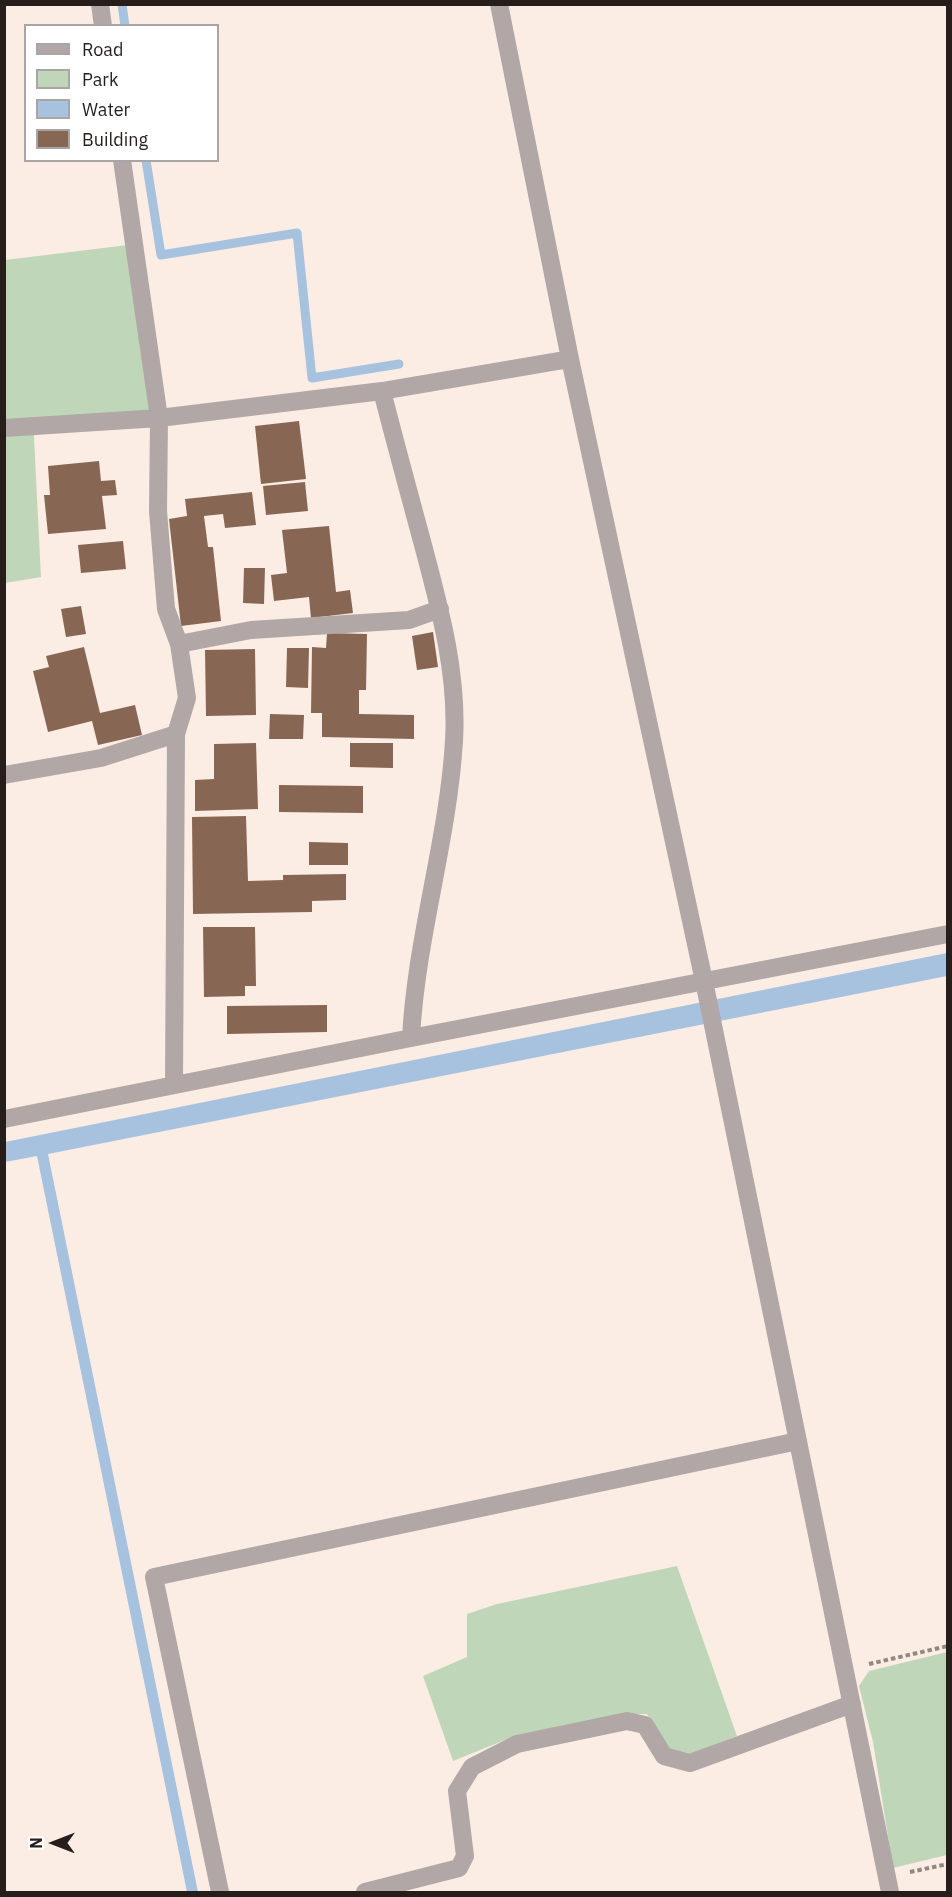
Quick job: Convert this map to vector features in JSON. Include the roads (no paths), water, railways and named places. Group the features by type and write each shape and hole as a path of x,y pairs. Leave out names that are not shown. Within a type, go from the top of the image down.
{"street":[{"path":"100,4 103,24"},
{"path":"499,4 570,359 704,981 888,1885"},
{"path":"122,162 159,417 158,511 166,609 179,644 187,698 176,734 174,1085"},
{"path":"4,428 159,417 381,391 570,359"},
{"path":"381,391 440,609 452,673 454,740 445,825 413,993 411,1038"},
{"path":"179,644 251,630 410,620 440,609"},
{"path":"4,775 101,758 176,734"},
{"path":"4,1119 948,934"},
{"path":"220,1893 154,1577 798,1441"},
{"path":"365,1893 459,1868 465,1856 458,1791 472,1767 517,1744 627,1721 645,1725 664,1756 690,1763 852,1704"}],"water":[{"path":"947,953 947,976 48,1154 198,1892 187,1892 37,1156 5,1162 5,1142"}],"waterway":[{"path":"122,4 125,24"},
{"path":"146,162 161,255 297,233 312,378 399,364"}]}
